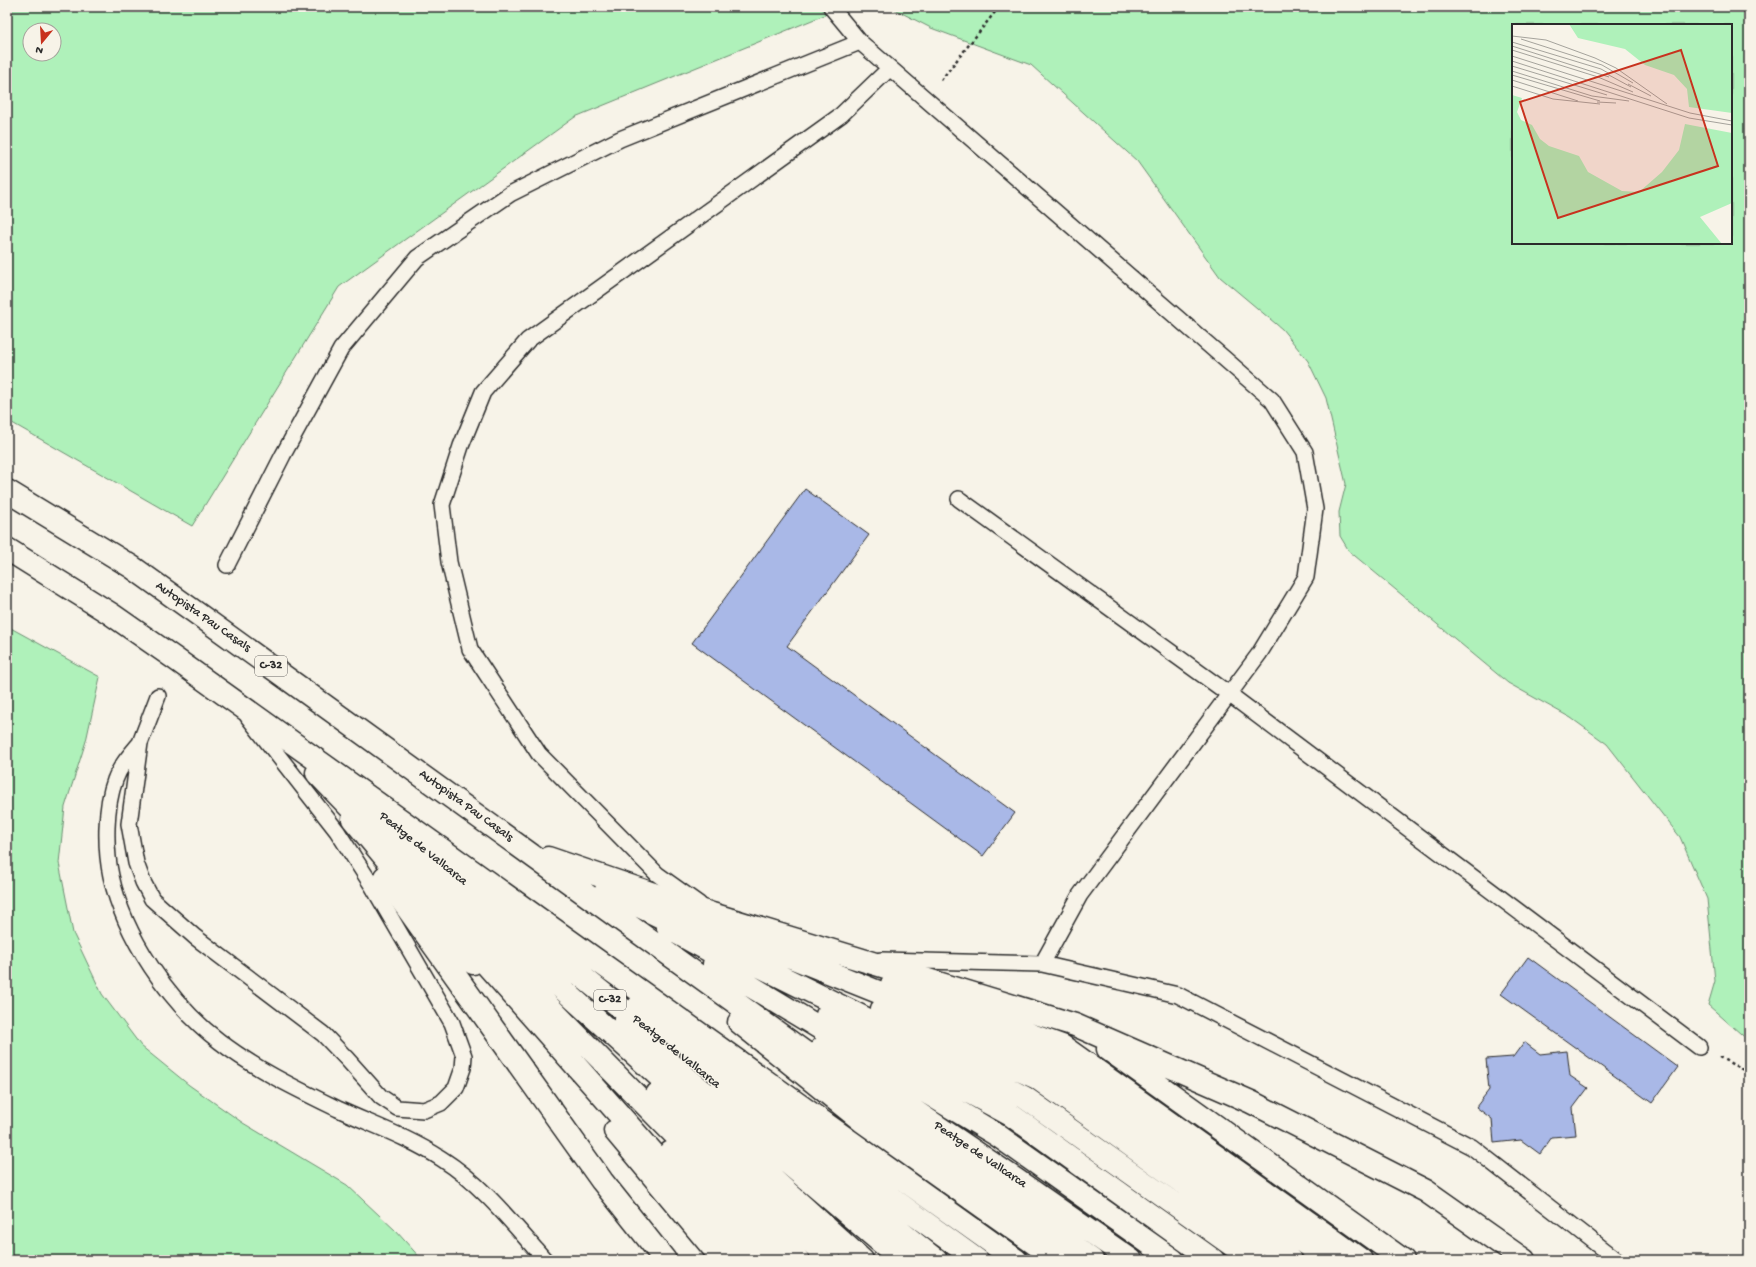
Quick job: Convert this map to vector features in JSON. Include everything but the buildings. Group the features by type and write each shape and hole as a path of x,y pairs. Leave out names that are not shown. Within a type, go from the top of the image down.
{"highway":[{"name":"Autopista Pau Casals","path":"7,491 132,567 528,851"},
{"name":"C-32","path":"7,549 111,614 285,738"},
{"path":"285,738 602,1181 665,1260"},
{"path":"285,738 723,1260"},
{"path":"285,738 748,1260"},
{"path":"285,738 772,1260"},
{"path":"285,738 798,1260"},
{"path":"285,738 830,1260"},
{"path":"285,738 862,1260"},
{"path":"285,738 902,1260"},
{"path":"285,738 829,1153 977,1260"},
{"path":"285,738 1016,1260"},
{"name":"Peatge de Vallcarca","path":"285,738 936,1260"},
{"path":"528,851 712,914 1075,1025 1251,1102 1426,1191 1524,1260"},
{"path":"528,851 862,1122 1058,1260"},
{"path":"528,851 1092,1260"},
{"path":"528,851 997,1135 1173,1260"},
{"path":"528,851 1011,1115 1213,1260"},
{"path":"528,851 1024,1097 1253,1260"},
{"path":"528,851 1037,1078 1290,1260"},
{"path":"528,851 998,1040 1049,1063 1081,1084 1328,1260"},
{"path":"528,851 1062,1046 1361,1260"},
{"name":"Peatge de Vallcarca","path":"528,851 883,1088 1131,1260"},
{"path":"1075,1025 1403,1260"}],"lane":[{"path":"831,7 860,42 1272,400 1305,452 1315,509 1306,577 1259,654 1080,895 1042,964"},
{"path":"226,565 283,455 342,348 417,258 510,194 620,139 860,42"},
{"path":"712,914 657,874 539,754 470,649 449,562 442,505 461,446 483,392 528,340 842,115 890,68"},
{"path":"959,499 1229,694 1699,1047"},
{"path":"158,696 140,743 129,824 136,863 143,882 152,899 195,937 323,1034 382,1097 397,1108 424,1110 441,1103 456,1088 463,1068 464,1056 452,1023 374,887 337,830 236,702"},
{"path":"140,743 123,764 115,779 110,794 107,833 108,864 115,896 132,934 146,960 181,1006 219,1041 255,1065 306,1093 442,1158 479,1187 501,1209 545,1260"},
{"path":"860,959 1042,964 1178,995 1472,1147 1617,1260"}],"path":[{"path":"926,99 999,7"},
{"path":"1699,1047 1749,1073"}],"green space":[{"path":"7,7 844,7 575,117 339,287 192,526 7,420"},
{"path":"890,7 1749,7 1749,1041 1708,1005 1715,981 1707,899 1680,837 1607,744 1571,718 1508,683 1349,551 1340,536 1339,512 1346,484 1326,398 1308,361 1282,329 1220,277 1137,161 1031,65 931,28"},
{"path":"7,626 100,677 86,741 65,807 59,863 73,933 102,994 141,1046 189,1085 243,1123 347,1185 396,1231 422,1260 7,1260"}]}
